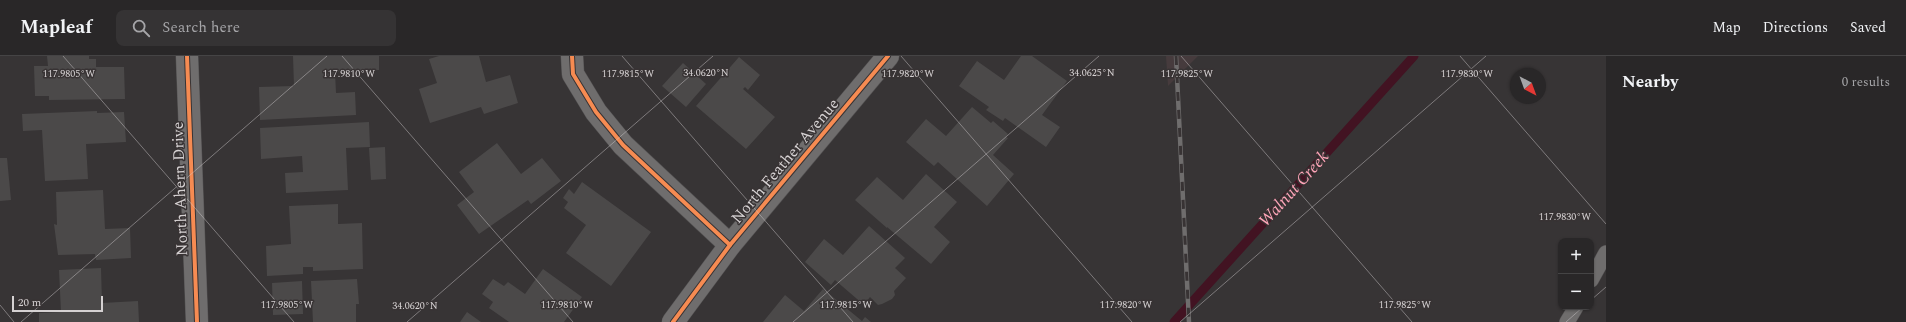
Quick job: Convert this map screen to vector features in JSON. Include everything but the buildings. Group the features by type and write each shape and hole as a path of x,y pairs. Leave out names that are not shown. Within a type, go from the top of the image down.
{"street":[{"name":"North Ahern Drive","path":"187,56 197,322"},
{"path":"572,56 573,74 596,112 623,146 730,245"},
{"name":"North Feather Avenue","path":"673,322 730,245 888,56"}],"lane":[{"path":"1594,275 1606,253"},
{"path":"1568,322 1574,310"}],"shaded area":[{"path":"1166,56 1198,56 1168,86"}],"waterway":[{"name":"Walnut Creek","path":"1174,322 1414,56"}],"railway":[{"path":"1176,56 1189,322"}],"cycle path":[{"path":"187,56 197,322"},
{"path":"572,56 573,74 596,112 623,145 730,245"},
{"path":"673,322 730,245 888,56"}]}
